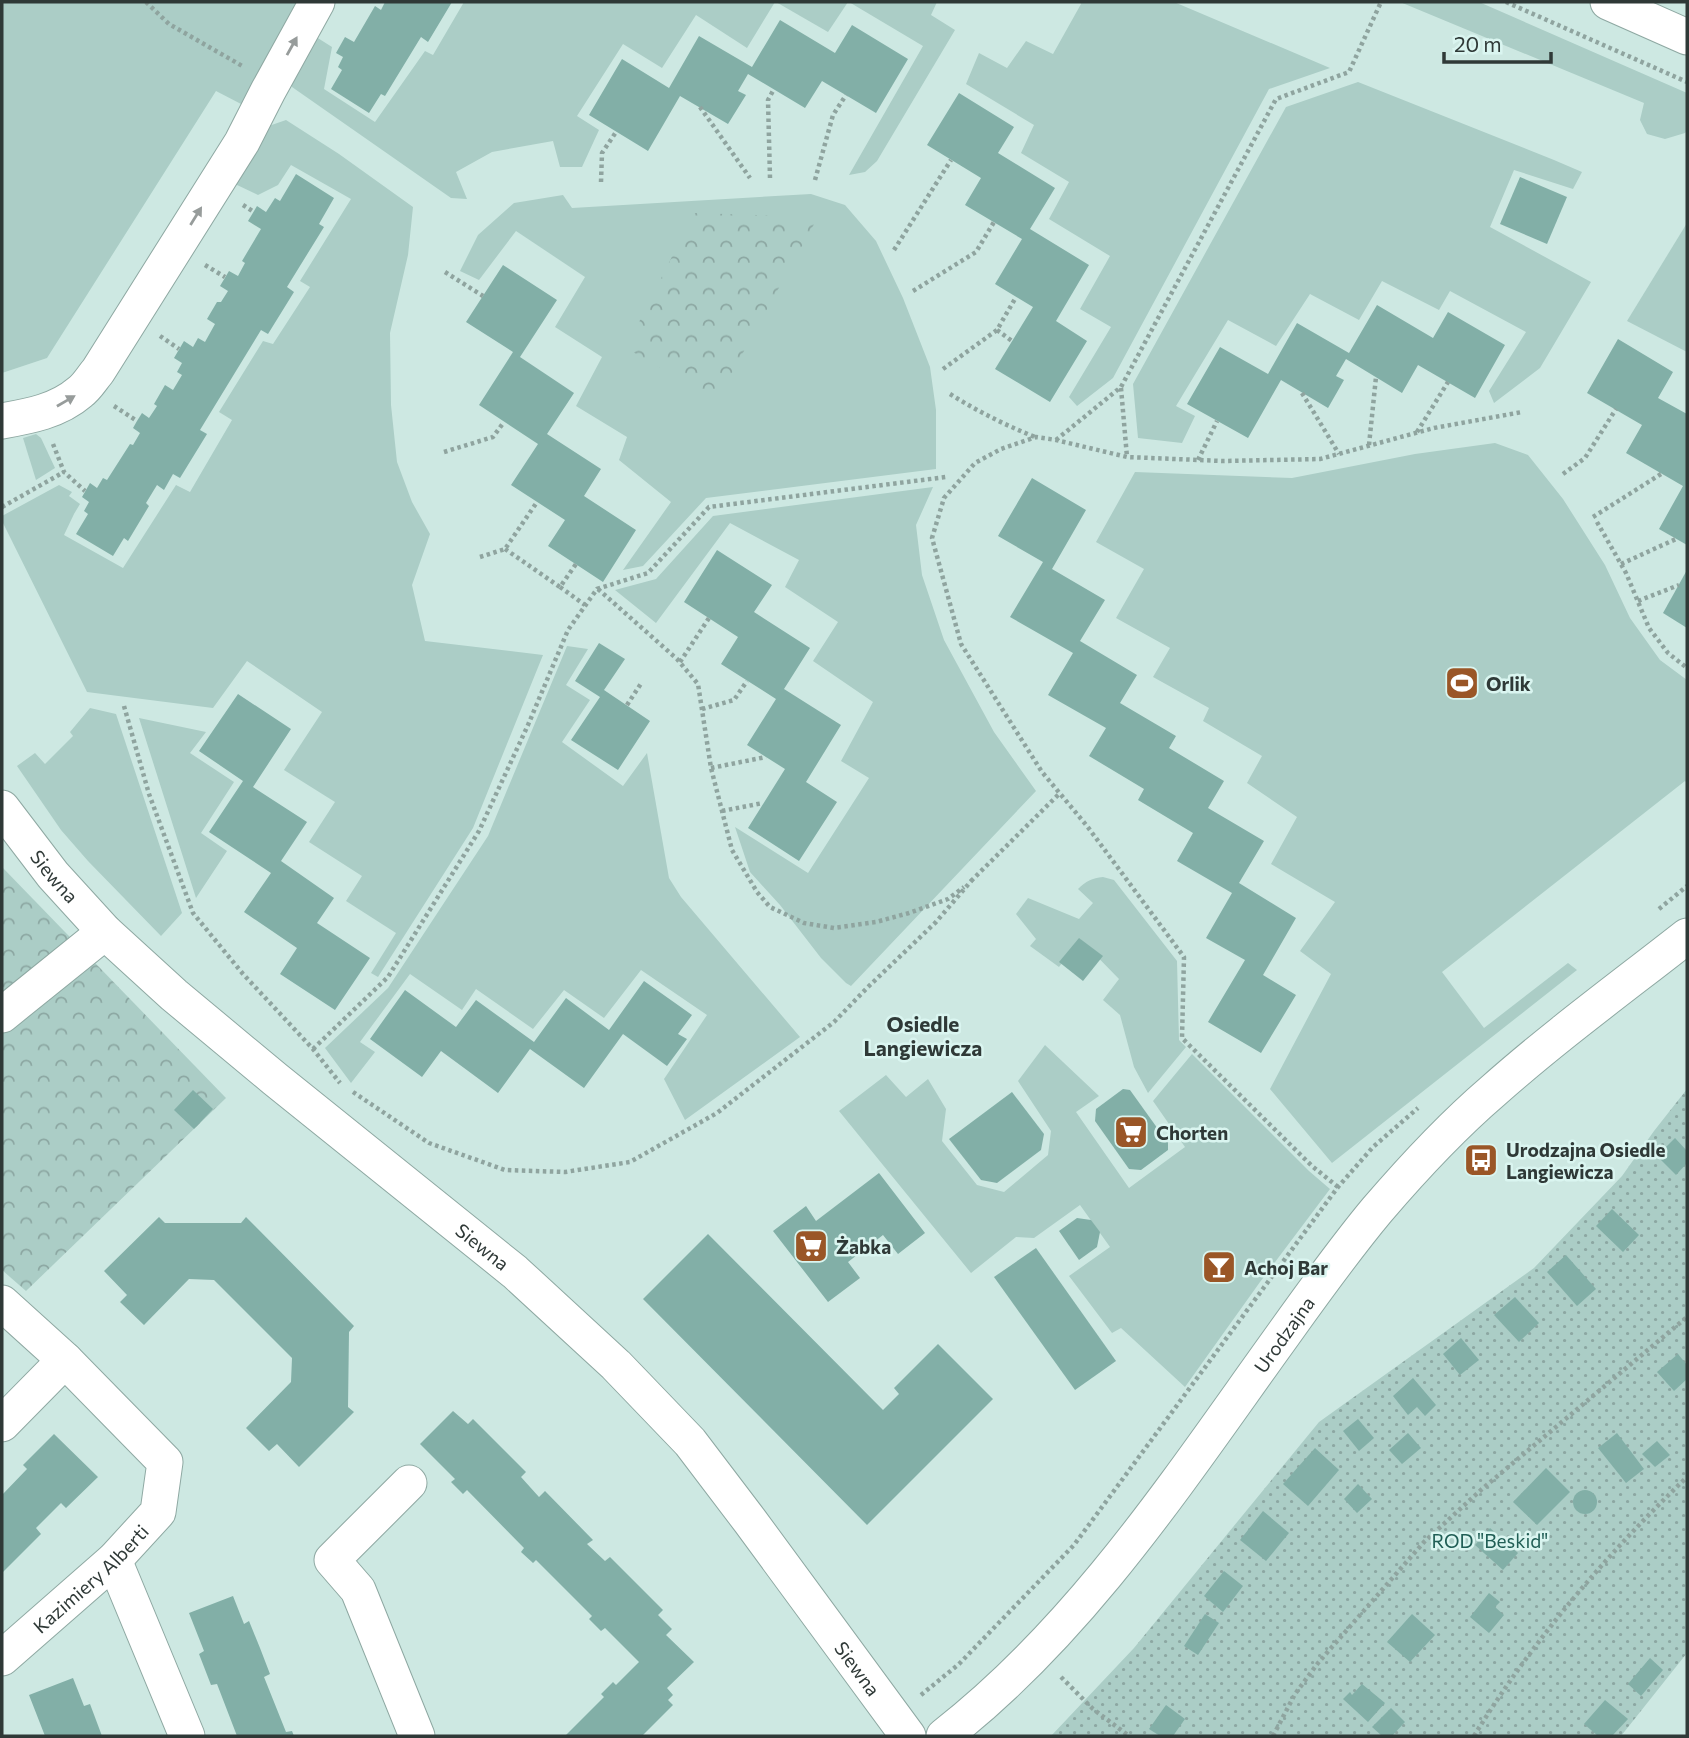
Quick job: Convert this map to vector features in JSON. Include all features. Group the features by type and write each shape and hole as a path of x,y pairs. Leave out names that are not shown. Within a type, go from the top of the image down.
{"street":[{"path":"2,421 40,413 64,403 82,391 98,371 242,142 317,2"},
{"path":"1608,2 1687,37"},
{"name":"Siewna","path":"2,808 53,875 104,932 174,995 275,1079 515,1272 617,1365 690,1442 908,1736"},
{"path":"2,1015 104,932"},
{"name":"Urodzajna","path":"944,1736 1025,1664 1092,1592 1182,1476 1326,1274 1377,1210 1422,1160 1456,1125 1555,1038 1687,936"},
{"path":"2,1303 65,1360 2,1424"},
{"name":"Kazimiery Alberti","path":"2,1658 114,1560 158,1512 165,1462 65,1360"},
{"path":"408,1483 332,1560 358,1590 416,1736"},
{"path":"114,1560 187,1736"}],"path":[{"path":"146,2 169,24 271,84"},
{"path":"1056,440 1121,387 1276,99 1349,72 1381,2"},
{"path":"1506,2 1687,82"},
{"path":"770,178 768,100 774,89"},
{"path":"816,180 834,115 846,95"},
{"path":"699,107 750,178"},
{"path":"601,182 602,153 616,132"},
{"path":"894,250 951,160"},
{"path":"913,291 976,252 994,222"},
{"path":"445,272 483,296"},
{"path":"943,369 997,330 1016,297"},
{"path":"997,330 1012,341"},
{"path":"1369,445 1376,377"},
{"path":"1417,433 1448,382"},
{"path":"1121,387 1127,457"},
{"path":"1302,393 1339,454"},
{"path":"950,394 1003,424 1036,438 1056,440 1127,457 1223,461 1320,459 1417,433 1522,412"},
{"path":"1563,474 1585,458 1616,409"},
{"path":"40,413 64,472 85,491"},
{"path":"1198,460 1217,421"},
{"path":"444,452 494,436 504,422"},
{"path":"1036,438 1001,449 975,463 944,498 932,538 961,644 1042,772 1087,826 1184,957 1182,1038 1312,1166 1338,1187"},
{"path":"2,507 64,472"},
{"path":"1593,517 1661,474"},
{"path":"313,1049 388,977 479,831 568,630 597,589 648,573 709,507 946,477"},
{"path":"480,558 505,549 537,502"},
{"path":"1597,522 1621,564 1649,628 1668,653 1687,668"},
{"path":"1621,564 1676,539"},
{"path":"505,549 585,605"},
{"path":"560,587 576,564"},
{"path":"1638,601 1679,585"},
{"path":"597,589 680,662 698,684 711,768 732,850 757,892 770,907 804,923 834,928 887,919 948,899 972,880"},
{"path":"680,662 709,618"},
{"path":"702,709 734,700 747,681"},
{"path":"627,705 642,682"},
{"path":"124,706 149,794 193,913 243,974 343,1085 429,1143 505,1170 565,1172 630,1162 717,1113 834,1022 867,986 936,922 972,880 1060,793"},
{"path":"711,768 766,757"},
{"path":"722,811 763,803"},
{"path":"1273,1736 1295,1694 1318,1663 1424,1542 1482,1489 1687,1317"},
{"path":"1474,1736 1495,1701 1561,1613 1648,1514 1687,1477"},
{"path":"1085,1701 1125,1735"}],"green space":[{"path":"2,2 299,2 243,105 216,91 47,358 2,373"},
{"path":"464,2 775,2 747,48 696,15 662,68 623,44 577,116 599,130 582,167 560,167 553,141 492,152 456,172 467,199 451,198 292,87 288,76 313,35 332,47 324,89 375,122 425,51 433,55"},
{"path":"776,2 848,2 828,32"},
{"path":"849,2 937,2 931,15 955,30 877,161 865,172 849,175 923,46"},
{"path":"1080,2 1174,2 1330,68 1269,89 1113,378 1077,406 1069,397 1111,327 1080,309 1110,256 1049,219 1069,182 1021,153 1034,125 966,84 979,53 1007,68 1026,41 1053,54"},
{"path":"1400,2 1479,2 1687,93 1687,130 1665,139 1647,134 1640,120 1644,103"},
{"path":"1358,82 1582,172 1573,189 1514,170 1490,227 1591,282 1540,368 1494,403 1489,391 1526,332 1450,291 1439,310 1382,281 1359,320 1310,294 1276,346 1228,320 1176,406 1195,416 1182,443 1138,438 1133,384 1286,107"},
{"path":"286,120 413,207 408,255 390,333 391,405 397,462 412,502 430,534 412,585 425,641 543,655 473,828 378,977 371,973 396,933 346,901 362,876 309,842 335,802 284,770 322,712 247,661 213,708 87,692 2,521 2,516 59,485 72,492 69,496 80,504 64,535 123,568 176,485 190,492 232,420 219,412 263,341 273,344 310,287 300,281 351,199 291,165 278,185 258,195 235,184 263,128"},
{"path":"811,194 845,205 876,241 903,298 930,367 936,410 936,469 706,498 643,566 623,570 671,502 619,460 627,437 576,406 602,357 555,327 585,277 516,231 479,280 460,271 478,235 514,203 563,195 572,208"},
{"path":"694,213 818,217 717,400 626,348"},
{"path":"1687,223 1687,352 1627,321"},
{"path":"36,434 41,438 55,468 36,480 23,438"},
{"path":"1495,443 1528,455 1563,499 1605,565 1630,618 1660,660 1687,680 1687,783 1685,781 1442,972 1484,1028 1568,963 1577,970 1332,1163 1270,1089 1331,974 1300,951 1335,902 1271,864 1297,817 1247,783 1262,756 1203,721 1209,708 1153,677 1170,648 1116,618 1144,569 1096,542 1135,472 1292,478 1415,454"},
{"path":"933,487 916,525 922,575 944,640 994,732 1036,791 851,986 821,958 780,905 750,872 735,827 808,873 869,778 841,761 873,702 813,661 838,622 785,587 799,560 730,523 656,623 615,590 656,579 713,516"},
{"path":"567,646 588,649 566,685 590,700 562,742 623,786 647,753 669,878 681,897 800,1037 685,1120 664,1079 707,1015 641,970 604,1018 564,990 533,1029 476,989 462,1010 410,974 360,1042 375,1052 351,1083 325,1048 388,988 488,836"},
{"path":"90,708 116,714 182,913 161,936 61,830 17,766 35,753 45,764 73,736 70,732"},
{"path":"139,718 206,732 190,753 234,782 201,833 227,851 196,898"},
{"path":"2,867 226,1098 26,1291 2,1270"},
{"path":"1103,877 1114,880 1177,961 1179,1040 1186,1047 1148,1093 1134,1067 1120,1015 1103,1000 1119,979 1080,939 1059,967 1030,946 1036,939 1016,914 1028,898 1079,919 1093,903 1078,889 1089,880"},
{"path":"1045,1045 1099,1096 1076,1112 1129,1188 1185,1147 1153,1101 1192,1054 1330,1189 1185,1387 1121,1328 1112,1333 1069,1276 1110,1247 1080,1205 1034,1238 1016,1237 971,1273 839,1111 886,1075 906,1097 928,1079 946,1109 942,1141 977,1185 1004,1192 1048,1155 1051,1131 1018,1081"},
{"name":"ROD \"Beskid\"","path":"1687,1089 1687,1653 1621,1736 1051,1736 1134,1648 1319,1422 1534,1268 1622,1176"}],"building":[{"path":"385,2 452,2 428,42 421,37 385,96 381,94 369,113 331,89 342,70 338,67 343,57 336,53 345,37 354,42 375,6 381,10"},
{"path":"780,20 835,53 852,25 908,59 876,113 822,81 805,108 748,74 738,91 746,95 728,124 680,96 648,151 589,115 622,59 669,88 699,36 752,67"},
{"path":"959,93 1014,127 998,153 1055,188 1030,229 1089,265 1056,321 1087,341 1050,402 995,369 1033,307 995,284 1022,239 965,205 981,178 927,145"},
{"path":"296,174 334,198 319,224 324,227 287,287 294,292 268,334 261,330 200,430 207,434 180,478 173,474 164,490 157,485 146,503 149,506 128,541 124,538 113,556 76,534 88,514 84,511 89,502 82,497 90,483 97,488 103,478 107,480 130,444 133,445 140,433 133,428 142,413 149,418 165,385 173,390 182,375 177,372 182,363 174,358 184,341 193,347 198,338 205,342 215,324 207,319 217,302 221,302 228,291 220,286 229,271 238,276 245,263 242,261 261,229 248,221 257,206 266,212 275,198 280,201"},
{"path":"1520,177 1567,197 1547,244 1500,224"},
{"path":"503,265 557,300 520,357 574,393 547,434 601,469 584,496 636,530 603,582 548,546 565,520 511,485 538,444 479,405 513,352 466,322"},
{"path":"1377,305 1433,338 1448,312 1505,345 1475,398 1418,365 1402,393 1346,359 1336,376 1344,380 1328,408 1281,380 1248,438 1187,404 1220,347 1268,374 1297,323 1349,353"},
{"path":"1618,339 1673,372 1658,398 1687,414 1687,545 1659,529 1683,486 1626,453 1642,425 1587,393"},
{"path":"1032,478 1086,510 1052,569 1105,600 1080,641 1137,675 1120,703 1176,736 1169,748 1224,781 1208,808 1264,841 1239,883 1296,918 1263,975 1296,995 1261,1053 1208,1022 1245,960 1206,938 1232,893 1177,861 1193,833 1138,800 1144,789 1089,756 1106,728 1048,695 1073,653 1010,617 1043,562 998,536"},
{"path":"717,550 772,585 754,612 810,648 784,689 841,725 806,782 837,802 799,861 748,828 785,769 747,745 776,699 721,664 738,637 684,602"},
{"path":"1687,570 1687,628 1663,613"},
{"path":"599,643 625,659 604,690 650,721 618,770 571,740 600,697 575,681"},
{"path":"238,694 291,729 253,787 307,822 281,861 334,898 317,923 370,958 335,1010 280,974 297,948 244,912 271,873 209,832 243,781 199,751"},
{"path":"1079,938 1103,956 1083,981 1059,962"},
{"path":"644,981 692,1015 678,1034 687,1039 667,1066 623,1034 584,1088 530,1049 498,1093 441,1051 422,1077 370,1039 405,990 456,1027 476,1000 534,1042 566,998 609,1030"},
{"name":"Chorten","path":"1123,1089 1130,1090 1168,1143 1168,1150 1141,1170 1129,1169 1095,1121 1096,1109"},
{"path":"193,1090 213,1109 194,1129 174,1110"},
{"path":"1012,1092 1044,1134 1041,1150 997,1183 981,1180 949,1139"},
{"path":"1675,1138 1687,1151 1687,1163 1676,1175 1657,1156"},
{"path":"879,1173 925,1233 898,1254 883,1235 848,1262 860,1278 828,1302 773,1231 806,1206 816,1221"},
{"path":"1612,1209 1639,1235 1623,1252 1596,1226"},
{"path":"159,1217 165,1223 241,1223 246,1217 354,1326 349,1332 348,1407 354,1412 299,1467 277,1444 269,1451 246,1428 291,1382 292,1358 214,1280 189,1279 144,1325 120,1302 127,1295 104,1271"},
{"path":"1077,1218 1091,1220 1100,1232 1097,1247 1079,1260 1059,1231"},
{"path":"708,1234 883,1410 899,1394 894,1388 938,1344 993,1399 867,1525 643,1299"},
{"path":"1036,1248 1116,1361 1075,1390 994,1277"},
{"path":"1566,1255 1596,1289 1577,1306 1547,1272"},
{"path":"1515,1297 1539,1323 1519,1342 1494,1315"},
{"path":"1461,1338 1479,1360 1460,1375 1443,1354"},
{"path":"1678,1354 1687,1365 1687,1379 1674,1391 1657,1372"},
{"path":"1413,1378 1436,1405 1425,1416 1417,1407 1408,1415 1393,1396"},
{"path":"453,1411 468,1424 473,1419 526,1472 521,1477 539,1497 545,1491 593,1540 587,1544 605,1561 610,1557 663,1610 658,1615 672,1629 666,1635 694,1662 667,1688 673,1695 668,1700 673,1705 642,1736 565,1736 604,1697 601,1694 613,1682 616,1685 639,1662 605,1628 601,1631 589,1619 592,1616 536,1560 533,1563 521,1552 524,1548 467,1490 463,1494 451,1482 455,1479 420,1444"},
{"path":"1358,1419 1374,1438 1359,1451 1343,1431"},
{"path":"1408,1433 1421,1448 1402,1464 1389,1450"},
{"path":"1617,1433 1644,1469 1626,1483 1598,1448"},
{"path":"54,1434 98,1477 66,1508 61,1503 36,1528 41,1534 2,1573 2,1495 27,1469 23,1465"},
{"path":"1657,1441 1670,1455 1655,1467 1642,1454"},
{"path":"1315,1448 1339,1470 1308,1506 1283,1484"},
{"path":"1546,1468 1570,1492 1537,1525 1513,1502"},
{"path":"1358,1484 1372,1499 1357,1513 1344,1499"},
{"path":"1585,1490 1593,1494 1597,1502 1593,1510 1585,1514 1577,1510 1573,1502 1577,1494"},
{"path":"1263,1511 1289,1533 1266,1561 1240,1540"},
{"path":"1490,1528 1518,1553 1503,1570 1475,1545"},
{"path":"1224,1571 1243,1586 1223,1612 1204,1596"},
{"path":"1489,1593 1500,1602 1495,1607 1504,1615 1489,1633 1470,1617"},
{"path":"233,1596 244,1624 249,1621 260,1648 270,1674 264,1677 286,1732 292,1731 294,1736 237,1736 217,1684 211,1685 199,1654 204,1651 189,1613"},
{"path":"1205,1614 1219,1623 1198,1655 1184,1646"},
{"path":"1412,1614 1435,1635 1410,1662 1387,1642"},
{"path":"1650,1658 1663,1670 1641,1696 1628,1684"},
{"path":"73,1678 84,1706 90,1704 102,1736 45,1736 29,1695"},
{"path":"1362,1684 1385,1703 1368,1722 1343,1699 1350,1692 1352,1695"},
{"path":"1605,1700 1628,1719 1612,1736 1598,1736 1584,1724"},
{"path":"1166,1705 1185,1719 1173,1736 1160,1736 1149,1729"},
{"path":"1391,1708 1405,1722 1392,1736 1382,1736 1372,1727"}],"place":[{"name":"Orlik","path":"1462,683"},
{"name":"Chorten","path":"1131,1132"},
{"name":"Urodzajna Osiedle Langiewicza","path":"1481,1160"},
{"name":"Żabka","path":"811,1246"},
{"name":"Achoj Bar","path":"1219,1267"}],"district":[{"name":"Osiedle Langiewicza","path":"923,1035"}]}
